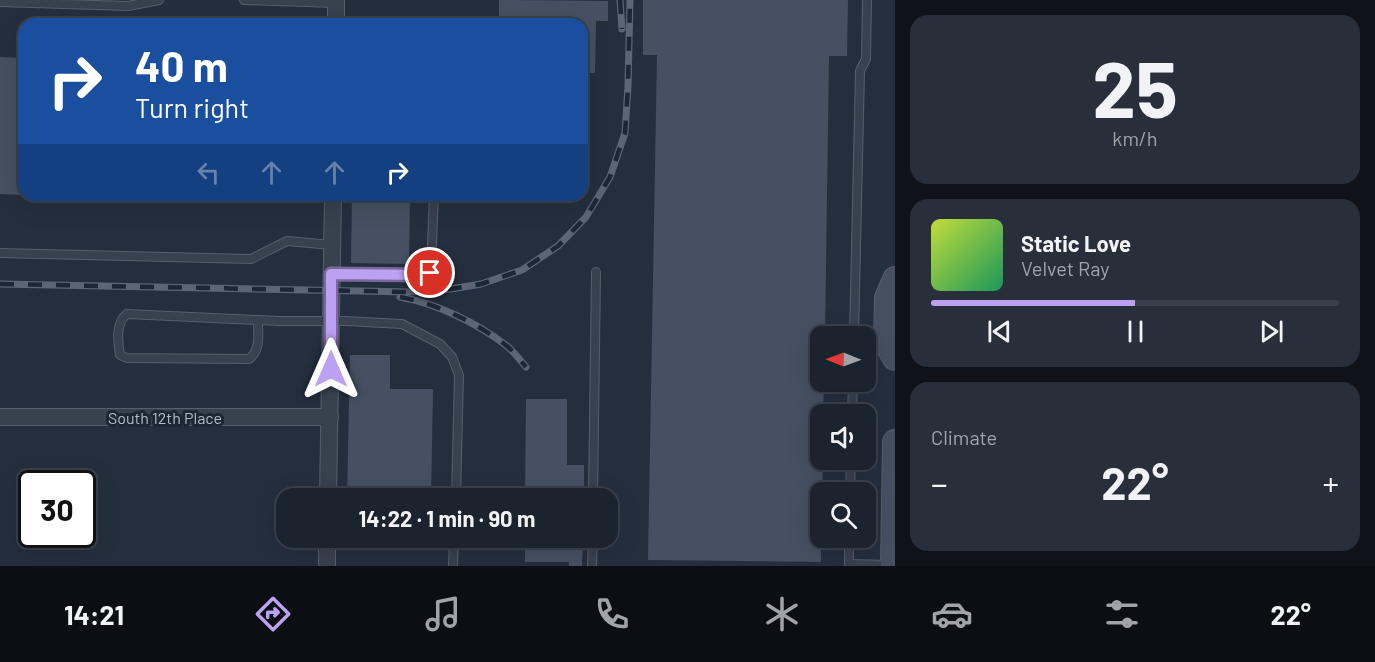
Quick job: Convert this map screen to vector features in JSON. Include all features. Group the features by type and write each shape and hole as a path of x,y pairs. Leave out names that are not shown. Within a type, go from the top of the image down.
{"main road":[{"path":"895,279 887,297 886,343 895,358"},
{"path":"893,565 895,442"}],"street":[{"path":"336,1 336,18"},
{"path":"328,488 333,201"},
{"name":"South 12th Place","path":"0,417 330,417"},
{"path":"327,548 327,566"}],"lane":[{"path":"0,3 128,6 159,0"},
{"path":"244,0 336,1"},
{"path":"854,326 860,71 866,59 867,0"},
{"path":"331,274 428,275 431,270 434,201"},
{"path":"0,253 250,259 287,242 332,244"},
{"path":"593,488 596,272"},
{"path":"258,320 257,350 249,359 127,358 120,356 118,338 122,318 127,314 402,324 440,344 452,357 459,375 456,488"},
{"path":"453,566 454,548"},
{"path":"592,566 593,548"},
{"path":"849,548 849,565 893,565"}],"building":[{"path":"499,0 608,1 608,21 596,21 595,73 588,73 588,18 499,18"},
{"path":"643,0 848,0 847,56 829,56 825,326 810,326 810,392 824,392 823,404 810,404 810,470 823,470 822,482 810,482 810,548 821,548 821,562 648,560 657,55 643,55"},
{"path":"0,57 18,58 18,195 0,194"},
{"path":"352,201 410,201 409,264 351,263"},
{"path":"350,355 390,355 390,389 433,389 431,488 347,488"},
{"path":"526,399 567,399 567,465 584,465 584,488 525,488"},
{"path":"525,548 583,548 582,566 569,566 569,562 525,562"}],"railway":[{"path":"620,0 622,29"},
{"path":"0,284 410,292 481,284 522,270 558,246 586,217 610,177 625,133 630,0"},
{"path":"400,297 429,304 470,322 507,346 526,367"}],"route":[{"path":"331,369 331,274 428,275 430,273"}]}
